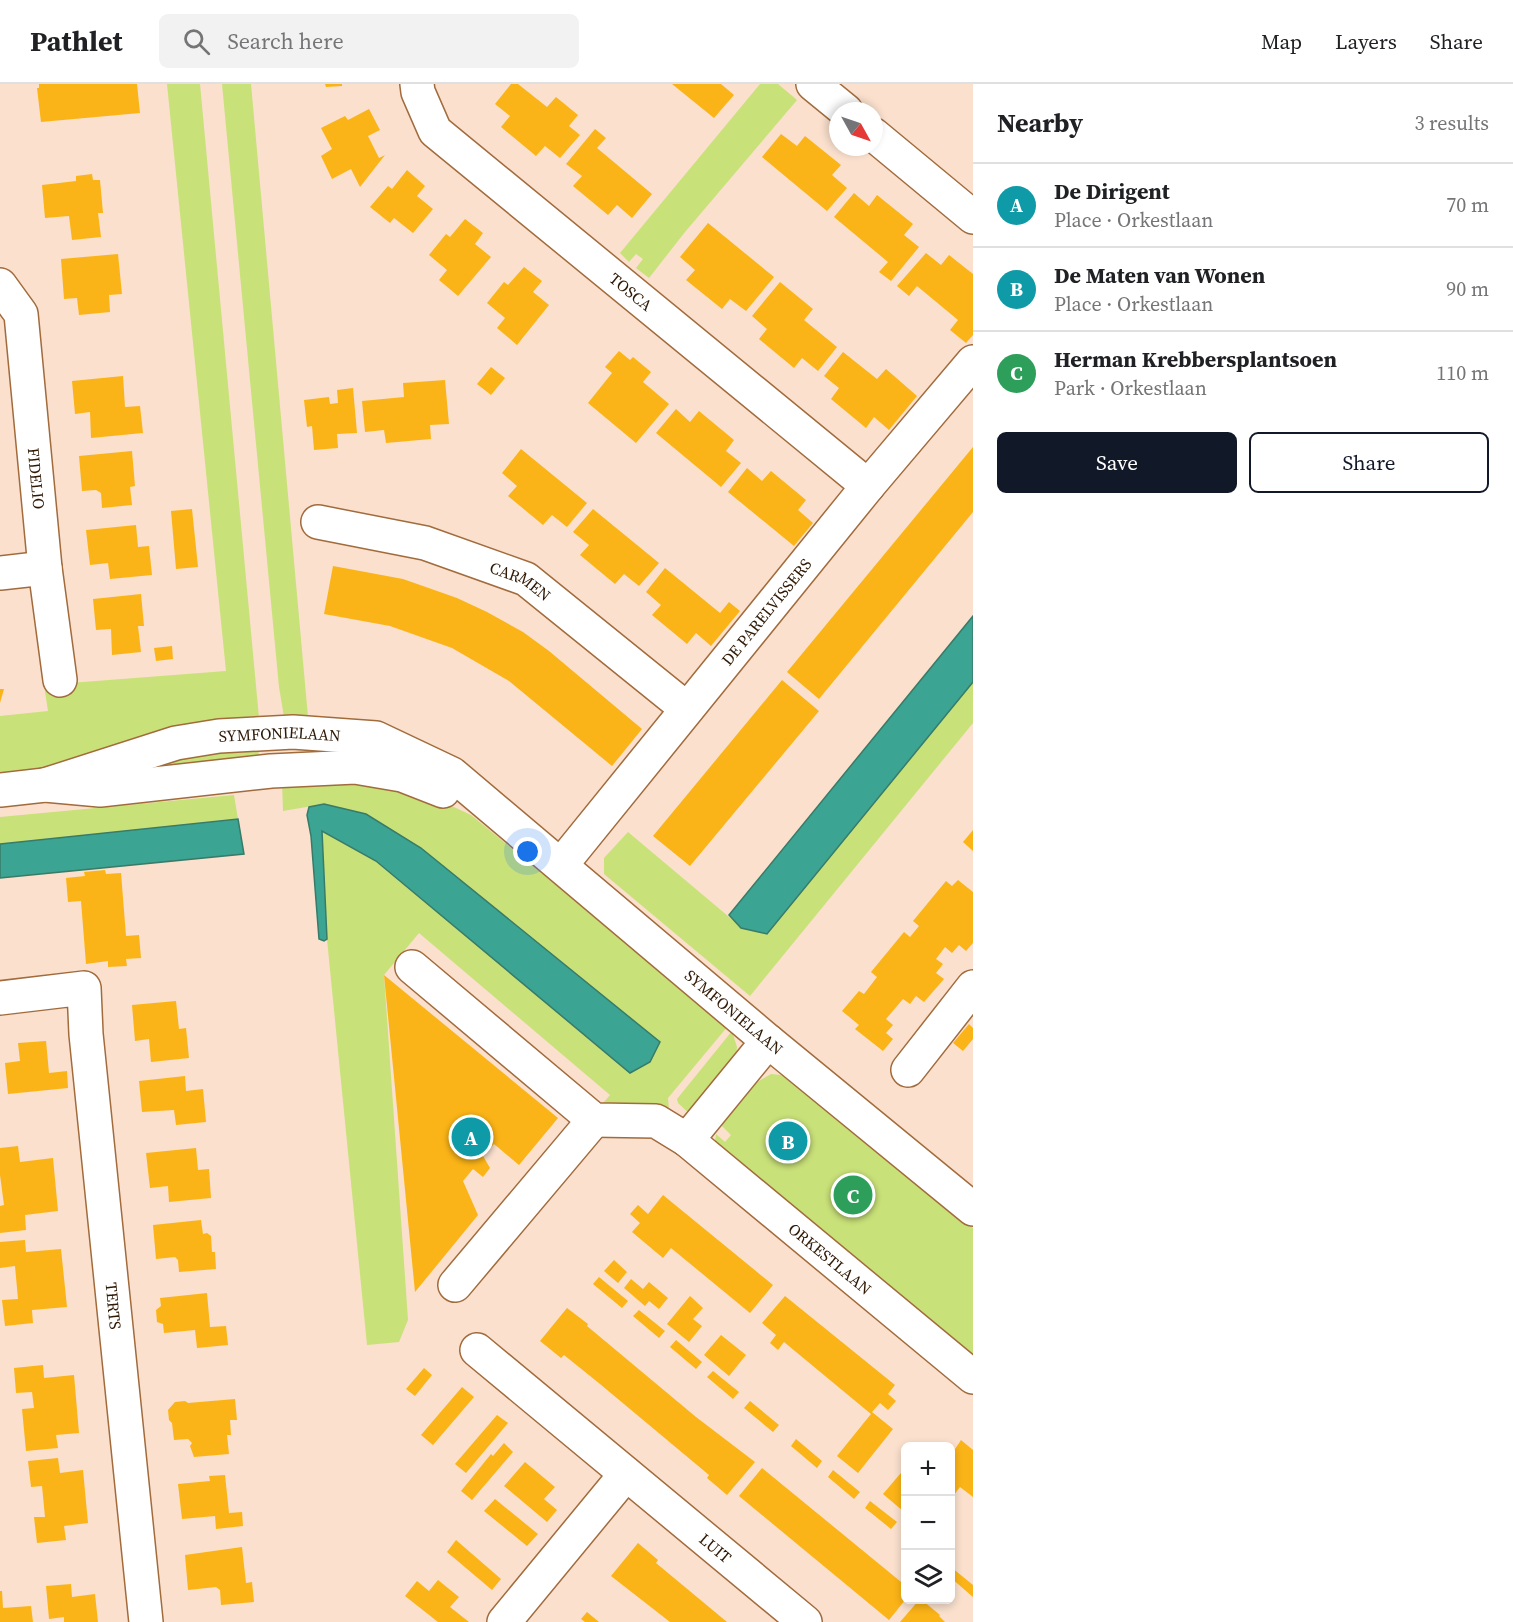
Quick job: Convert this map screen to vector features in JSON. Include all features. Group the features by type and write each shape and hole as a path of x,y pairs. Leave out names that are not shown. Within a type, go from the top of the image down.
{"street":[{"name":"TOSCA","path":"417,84 418,92 435,131 867,486"},
{"path":"813,84 835,102"},
{"path":"883,142 973,217"},
{"name":"FIDELIO","path":"0,285 21,314 45,568 60,680"},
{"name":"DE PARELVISSERS","path":"561,865 867,486 973,362"},
{"name":"CARMEN","path":"318,522 425,543 526,579 687,709"},
{"path":"0,573 45,568"},
{"name":"SYMFONIELAAN","path":"0,790 45,785 176,743 219,736 293,732 376,738 452,774 768,1041 973,1209"},
{"path":"412,967 594,1120 455,1285"},
{"path":"908,1070 973,987"},
{"name":"TERTS","path":"0,998 84,988 86,1034 146,1622"},
{"path":"687,1140 768,1041"},
{"name":"ORKESTLAAN","path":"594,1120 656,1122 687,1140 973,1377"},
{"name":"LUIT","path":"477,1350 805,1622"},
{"path":"504,1622 626,1474"}],"green space":[{"path":"167,84 200,84 259,718 117,745 0,781 0,716 48,711 44,685 226,671"},
{"path":"222,84 251,84 308,717 284,717 279,687"},
{"path":"760,84 778,84 797,100 649,278 636,268 643,259 636,254 629,262 620,253"},
{"path":"973,682 973,723 750,996 604,874 604,858 628,832 741,927 767,934"},
{"path":"258,750 260,757 116,772 178,754"},
{"path":"369,779 413,788 471,815 728,1026 668,1098 669,1110 597,1110 610,1095 419,933 384,975 408,1320 399,1342 367,1345 327,939 322,831 376,861 421,848 366,814 324,804 283,811 282,781"},
{"path":"234,795 238,819 0,844 0,817"},
{"path":"732,1031 737,1047 736,1057 692,1116 678,1103 677,1099"},
{"path":"771,1074 781,1075 798,1084 973,1228 973,1360 715,1142 716,1134 725,1142 731,1135 721,1125 757,1082"}],"water":[{"path":"973,616 973,682 767,934 741,928 729,915"},
{"path":"324,804 366,814 421,848 660,1042 650,1062 630,1073 376,861 322,831 327,939 324,941 319,939 311,836 307,815 309,807"},
{"path":"238,819 244,854 0,878 0,844"}],"building":[{"path":"39,84 137,84 140,113 41,122 37,88"},
{"path":"325,84 342,84 342,86 326,87"},
{"path":"511,84 518,84 547,107 556,97 578,115 569,126 580,135 560,158 545,146 536,156 501,127 510,116 495,104"},
{"path":"672,84 721,84 734,95 714,118"},
{"path":"369,109 380,130 368,136 379,158 385,155 360,187 351,169 332,179 321,156 332,149 321,128 345,116 348,120"},
{"path":"595,129 606,138 597,148 652,194 632,218 617,205 608,215 573,186 582,176 566,164"},
{"path":"781,134 797,146 805,136 841,165 832,175 847,188 827,211 762,157"},
{"path":"407,170 425,186 417,196 433,209 413,233 394,218 390,223 370,207 388,186 392,189"},
{"path":"92,174 93,180 100,180 103,213 98,213 101,237 72,240 69,216 45,218 42,185 76,181 76,176"},
{"path":"854,193 869,206 877,195 913,224 904,235 919,247 891,281 879,272 888,262 834,217"},
{"path":"465,219 483,233 475,244 491,257 458,296 439,280 447,270 429,255 446,234 450,237"},
{"path":"708,223 774,277 746,311 730,299 722,309 686,280 695,270 680,257"},
{"path":"926,253 941,265 949,255 973,274 973,335 966,343 950,330 958,320 917,286 909,296 897,286"},
{"path":"118,254 122,294 109,295 110,312 79,315 77,298 64,299 61,259"},
{"path":"524,267 542,281 533,292 549,305 517,345 497,328 505,318 487,303 504,282 508,285"},
{"path":"780,282 813,309 804,320 837,347 818,371 802,358 794,368 759,339 767,329 752,316"},
{"path":"619,351 630,360 633,357 651,372 643,382 669,404 636,443 588,403 612,373 605,367"},
{"path":"843,352 877,379 886,369 917,396 889,430 874,417 866,428 831,399 839,388 824,376"},
{"path":"491,367 505,378 491,395 477,384"},
{"path":"123,376 125,407 140,406 143,433 91,438 90,412 75,414 72,381"},
{"path":"445,380 449,424 430,425 431,439 386,443 384,430 365,432 362,401 404,397 403,383"},
{"path":"353,388 357,433 337,434 338,448 314,450 312,426 307,427 304,400 329,397 330,404 338,403 337,390"},
{"path":"676,409 690,422 699,411 734,440 726,451 741,463 721,487 656,433"},
{"path":"973,447 973,512 819,699 787,672"},
{"path":"521,449 587,503 567,527 552,515 543,525 508,496 517,486 502,473"},
{"path":"132,451 135,486 130,487 132,505 102,508 101,493 96,490 82,491 79,456"},
{"path":"747,468 762,481 771,471 806,500 798,510 813,523 794,546 728,492"},
{"path":"192,509 198,567 176,569 171,511"},
{"path":"593,509 659,563 639,586 624,574 615,584 580,555 589,545 573,532"},
{"path":"136,525 138,547 149,546 152,575 110,579 108,563 90,565 86,530"},
{"path":"333,566 403,579 457,598 487,612 523,632 549,651 642,729 612,766 509,681 452,648 390,626 324,614"},
{"path":"665,568 720,613 729,602 740,611 711,646 696,633 687,644 652,615 661,605 646,592"},
{"path":"141,594 144,626 138,626 141,652 112,655 111,629 96,630 93,599"},
{"path":"172,646 173,659 156,661 154,648"},
{"path":"782,680 819,711 690,866 653,836"},
{"path":"0,689 4,689 0,703"},
{"path":"973,830 973,851 963,842"},
{"path":"105,870 106,874 121,873 126,936 139,935 141,958 126,959 127,966 108,967 108,961 86,964 81,901 68,902 66,878 85,876 84,872"},
{"path":"958,880 973,892 973,943 966,951 959,945 952,953 945,947 936,959 943,964 936,973 944,979 924,1002 916,996 910,1004 903,999 886,1019 893,1025 886,1033 893,1039 883,1051 855,1029 859,1025 842,1011 859,991 864,994 877,977 871,972 904,932 910,937 919,926 913,921 946,881 952,886"},
{"path":"384,975 558,1118 519,1165 494,1144 483,1156 490,1168 483,1177 473,1169 463,1181 478,1215 415,1292"},
{"path":"176,1001 179,1029 186,1028 189,1058 151,1062 149,1039 135,1041 132,1005"},
{"path":"969,1024 973,1028 973,1039 963,1051 953,1043"},
{"path":"46,1041 49,1073 67,1071 68,1088 8,1094 5,1063 20,1061 18,1043"},
{"path":"185,1076 186,1091 203,1089 206,1122 176,1125 174,1110 142,1112 139,1081"},
{"path":"18,1146 20,1162 53,1158 58,1211 25,1215 26,1230 0,1233 0,1206 4,1205 0,1175 0,1148"},
{"path":"196,1148 198,1170 209,1169 211,1198 169,1202 168,1186 150,1188 146,1153"},
{"path":"663,1195 773,1285 750,1313 671,1248 663,1258 632,1232 640,1223 630,1214 638,1205 648,1214"},
{"path":"201,1220 203,1234 207,1233 211,1236 216,1269 179,1272 178,1260 175,1257 156,1259 153,1225"},
{"path":"25,1240 26,1252 61,1249 67,1307 32,1310 33,1323 5,1326 2,1300 18,1299 15,1266 0,1268 0,1242"},
{"path":"614,1260 627,1272 618,1283 604,1271"},
{"path":"599,1277 628,1301 622,1308 593,1284"},
{"path":"631,1279 643,1289 649,1282 668,1298 659,1309 649,1301 645,1306 624,1288"},
{"path":"207,1293 210,1327 226,1326 228,1345 197,1348 195,1330 164,1333 163,1324 157,1322 156,1310 161,1306 160,1298"},
{"path":"690,1296 703,1308 693,1319 702,1326 689,1342 667,1324"},
{"path":"785,1296 895,1385 888,1394 896,1401 888,1410 880,1403 872,1412 893,1429 858,1473 837,1456 871,1414 784,1342 778,1350 770,1343 776,1335 762,1323"},
{"path":"567,1308 696,1417 755,1462 727,1495 707,1478 709,1475 600,1384 564,1355 561,1358 540,1341"},
{"path":"639,1310 665,1331 659,1338 633,1316"},
{"path":"721,1335 746,1355 729,1376 704,1355"},
{"path":"676,1340 702,1362 696,1369 670,1347"},
{"path":"43,1365 44,1378 74,1375 79,1433 56,1435 58,1448 26,1451 22,1409 34,1408 32,1392 16,1393 14,1368"},
{"path":"424,1368 432,1375 415,1396 406,1389"},
{"path":"713,1371 739,1392 733,1399 707,1377"},
{"path":"462,1387 474,1397 433,1445 421,1435"},
{"path":"235,1399 237,1420 230,1420 231,1435 227,1435 229,1454 194,1457 190,1446 192,1443 188,1439 174,1440 168,1410 175,1402"},
{"path":"750,1401 779,1425 773,1432 744,1408"},
{"path":"497,1415 508,1423 466,1473 455,1464"},
{"path":"796,1439 822,1461 817,1468 791,1446"},
{"path":"961,1440 973,1450 973,1497 960,1487 955,1494 955,1449"},
{"path":"504,1443 513,1452 472,1500 461,1491 491,1454 493,1456"},
{"path":"58,1458 60,1473 83,1470 88,1523 64,1526 66,1540 37,1543 34,1517 45,1517 42,1486 31,1487 28,1461"},
{"path":"525,1462 555,1487 544,1499 557,1510 547,1522 504,1486"},
{"path":"762,1468 901,1582 902,1604 889,1620 739,1496"},
{"path":"833,1470 860,1492 854,1499 828,1477"},
{"path":"901,1473 901,1509 883,1494"},
{"path":"225,1475 229,1513 242,1512 243,1526 216,1529 215,1516 182,1519 178,1484 210,1481 209,1476"},
{"path":"495,1499 538,1534 527,1546 484,1511"},
{"path":"870,1501 897,1522 891,1529 865,1508"},
{"path":"456,1540 501,1579 492,1590 447,1552"},
{"path":"638,1543 658,1560 656,1563 727,1622 670,1622 611,1576"},
{"path":"242,1547 246,1583 252,1582 254,1602 221,1605 220,1590 216,1587 188,1590 185,1555"},
{"path":"955,1570 973,1585 973,1597 955,1581"},
{"path":"438,1580 459,1597 450,1607 469,1622 438,1622 405,1596 417,1581 429,1591"},
{"path":"71,1584 72,1597 95,1594 98,1622 64,1622 64,1617 49,1619 46,1586"},
{"path":"0,1591 2,1591 3,1608 31,1606 33,1622 0,1622"},
{"path":"916,1604 927,1604 945,1622 900,1622"},
{"path":"587,1612 599,1622 585,1622 581,1619"}],"place":[{"name":"De Dirigent","path":"471,1137"},
{"name":"De Maten van Wonen","path":"788,1141"},
{"name":"Herman Krebbersplantsoen","path":"853,1195"}]}
